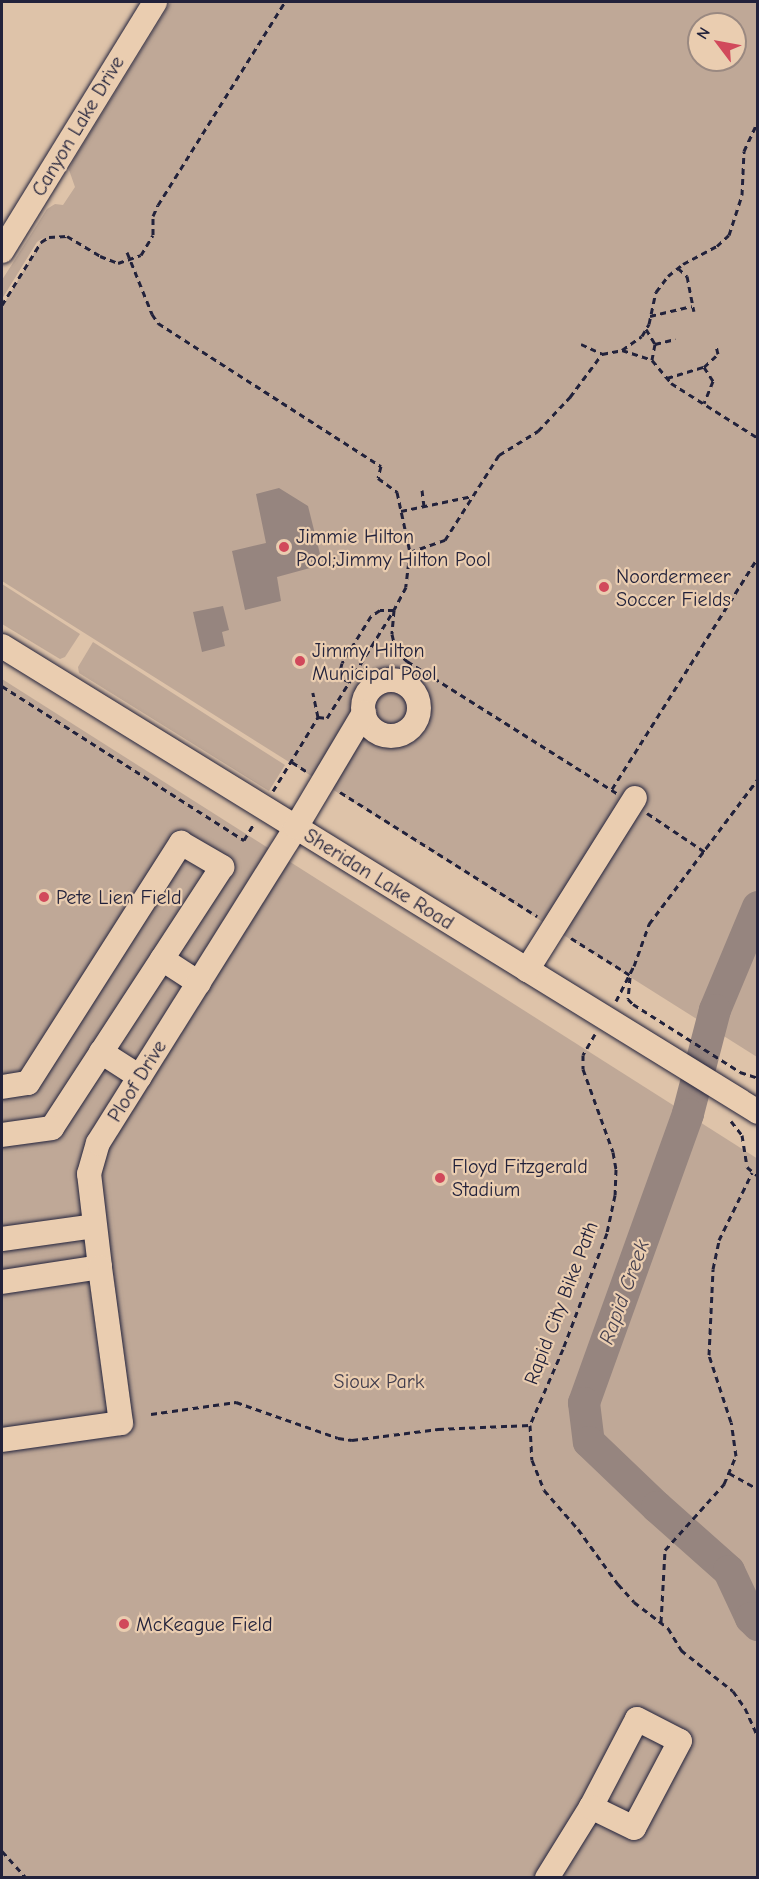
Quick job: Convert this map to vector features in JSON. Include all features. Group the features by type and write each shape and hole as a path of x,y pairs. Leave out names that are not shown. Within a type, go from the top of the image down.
{"street":[{"name":"Canyon Lake Drive","path":"2,248 155,2"},
{"name":"Sheridan Lake Road","path":"2,646 605,1019 649,1047 730,1108 758,1112"},
{"name":"Ploof Drive","path":"2,1440 121,1423 94,1226 89,1174 94,1154 364,713"},
{"path":"527,970 634,800"},
{"path":"2,1087 28,1083 181,843 222,867 52,1128 2,1135"},
{"path":"162,959 199,983"},
{"path":"101,1053 140,1077"},
{"path":"2,1239 94,1226"},
{"path":"2,1282 100,1267"},
{"path":"547,1878 591,1807"}],"path":[{"path":"2,305 41,242 49,237 67,236 110,261 131,260 148,246 153,235 153,216 158,205 285,2"},
{"path":"581,344 602,354 622,350 633,344 646,329 656,292 678,268 717,246 729,235 742,195 744,152 758,121"},
{"path":"127,252 152,314 158,323 381,466 378,478 397,492 410,552 406,587 327,718 318,717"},
{"path":"678,268 687,276 694,311"},
{"path":"650,316 693,306"},
{"path":"646,329 655,344 652,360"},
{"path":"655,344 675,339"},
{"path":"667,378 704,367 718,354 716,345"},
{"path":"622,350 652,360 667,378 758,438"},
{"path":"410,552 445,540 499,455 538,431 570,397 602,354"},
{"path":"704,367 713,381 704,404"},
{"path":"422,490 424,507"},
{"path":"401,511 474,495"},
{"path":"611,790 758,557"},
{"path":"350,682 337,675 342,663 371,616 380,610 394,610"},
{"path":"394,610 392,634 396,651 407,661 611,790 634,800 705,852"},
{"path":"2,686 244,840 318,717 313,693"},
{"path":"291,762 630,975 628,999 740,1072 758,1078"},
{"name":"Rapid City Bike Path","path":"758,779 649,924 630,975 583,1055 583,1069 614,1158 616,1176 614,1203 607,1233 563,1349 530,1425 532,1460 544,1490 578,1529 627,1596 668,1628 681,1650 733,1691 745,1708 758,1737"},
{"path":"730,1108 742,1135 747,1167 758,1176"},
{"path":"661,1623 665,1550 700,1513 729,1473 736,1456 735,1437 710,1355 713,1269 719,1240 752,1173"},
{"path":"152,1414 236,1402 338,1438 352,1440 438,1429 530,1425"},
{"path":"729,1473 758,1489"},
{"path":"2,1851 26,1878"}],"green space":[{"path":"171,2 757,2 757,1057 2,581 2,307 43,238 37,242 2,299 2,280 47,209 55,204 63,205 75,187 69,170"},
{"path":"2,584 80,634 65,657 60,659 2,624"},
{"path":"93,642 285,765 269,791 79,673 78,667"},
{"name":"Sioux Park","path":"2,679 758,1159 757,1877 2,1877"}],"shaded area":[{"name":"Jimmie Hilton Pool;Jimmy Hilton Pool","path":"279,488 308,506 320,554 310,568 277,577 281,601 245,610 232,551 266,543 256,494"},
{"path":"223,606 229,630 222,632 225,646 202,652 193,612"}],"waterway":[{"name":"Rapid Creek","path":"758,907 715,1010 688,1114 584,1403 589,1442 729,1571 751,1618 758,1625"}],"place":[{"name":"Jimmie Hilton Pool;Jimmy Hilton Pool","path":"284,547"},
{"name":"Noordermeer Soccer Fields","path":"604,587"},
{"name":"Jimmy Hilton Municipal Pool","path":"300,661"},
{"name":"Pete Lien Field","path":"44,897"},
{"name":"Floyd Fitzgerald Stadium","path":"440,1178"},
{"name":"McKeague Field","path":"124,1624"}]}
